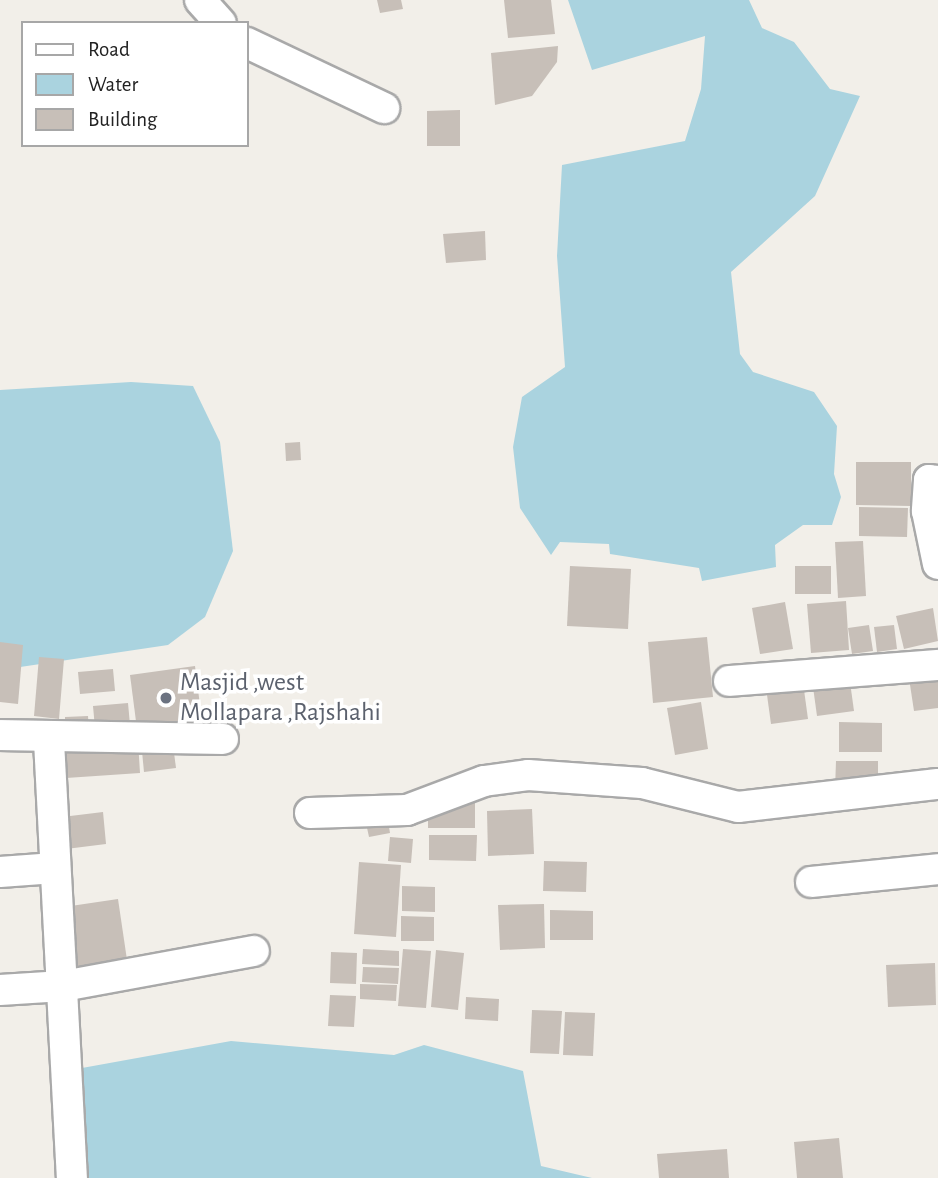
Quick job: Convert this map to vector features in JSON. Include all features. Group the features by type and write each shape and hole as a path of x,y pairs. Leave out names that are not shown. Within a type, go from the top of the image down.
{"street":[{"path":"200,0 219,21"},
{"path":"248,43 384,108"},
{"path":"938,481 929,480 927,511 938,564"},
{"path":"729,681 938,665"},
{"path":"0,736 49,741 223,739"},
{"path":"49,741 72,1178"},
{"path":"310,813 408,810 484,781 528,775 642,783 738,807 938,784"},
{"path":"0,872 55,868"},
{"path":"811,881 938,869"},
{"path":"0,990 63,986 254,951"}],"water":[{"path":"568,0 749,0 762,28 794,42 830,89 860,96 815,196 731,272 740,354 753,372 814,392 837,426 834,474 841,497 832,525 803,525 775,545 776,567 702,581 699,568 610,554 609,544 560,542 551,555 520,508 513,447 522,397 565,367 557,256 562,165 685,141 701,89 705,36 592,70"},
{"path":"131,382 193,386 220,442 233,551 205,617 168,645 0,670 0,390"},
{"path":"231,1041 394,1055 424,1045 523,1071 541,1166 592,1178 88,1178 82,1068"}],"building":[{"path":"377,0 401,0 403,9 380,13"},
{"path":"504,0 551,0 555,34 508,38"},
{"path":"558,46 557,62 532,96 495,105 491,53"},
{"path":"460,110 460,146 427,146 427,111"},
{"path":"485,231 486,260 446,263 443,234"},
{"path":"300,442 301,460 286,461 285,443"},
{"path":"856,462 911,462 911,506 856,505"},
{"path":"859,507 908,508 907,537 859,536"},
{"path":"863,541 866,596 838,598 835,542"},
{"path":"570,566 631,569 628,629 567,626"},
{"path":"795,566 831,566 831,594 795,594"},
{"path":"846,601 849,650 811,653 807,604"},
{"path":"785,602 793,649 760,654 752,608"},
{"path":"933,608 938,641 904,649 896,616"},
{"path":"869,625 873,651 852,654 848,628"},
{"path":"894,625 897,649 877,652 874,627"},
{"path":"707,637 713,697 653,703 648,642"},
{"path":"0,642 23,645 18,704 0,702"},
{"path":"39,657 64,659 59,719 34,716"},
{"path":"847,660 854,711 817,716 810,665"},
{"path":"938,661 938,708 914,711 907,665"},
{"name":"Masjid ,west Mollapara ,Rajshahi","path":"195,666 202,721 137,729 130,675"},
{"path":"801,668 808,719 771,724 764,673"},
{"path":"113,669 115,691 80,694 78,672"},
{"path":"701,702 708,749 675,755 667,708"},
{"path":"128,703 130,725 95,728 93,706"},
{"path":"88,716 89,731 65,732 65,717"},
{"path":"839,722 882,723 882,752 839,752"},
{"path":"172,737 176,768 144,772 141,741"},
{"path":"138,741 140,773 66,778 64,745"},
{"path":"836,761 878,761 878,791 835,790"},
{"path":"428,802 475,802 475,828 428,828"},
{"path":"386,809 390,833 369,837 364,814"},
{"path":"532,809 534,854 488,856 487,811"},
{"path":"103,812 106,844 66,849 62,817"},
{"path":"429,835 477,835 476,861 429,860"},
{"path":"390,837 413,839 411,863 388,861"},
{"path":"544,861 587,862 586,892 543,891"},
{"path":"359,862 401,865 396,937 354,934"},
{"path":"402,886 435,887 435,912 402,911"},
{"path":"118,899 127,960 72,968 64,907"},
{"path":"544,904 545,948 500,950 498,905"},
{"path":"550,910 593,911 593,940 550,940"},
{"path":"401,916 434,917 434,941 401,941"},
{"path":"363,949 399,951 399,966 362,964"},
{"path":"403,949 431,951 426,1008 398,1006"},
{"path":"436,950 464,953 458,1010 431,1007"},
{"path":"331,952 357,953 356,984 330,983"},
{"path":"935,963 936,1005 888,1007 886,965"},
{"path":"363,967 399,968 398,984 362,982"},
{"path":"360,984 397,985 396,1001 360,999"},
{"path":"330,995 356,996 354,1027 328,1026"},
{"path":"466,997 499,999 498,1021 465,1019"},
{"path":"532,1010 562,1011 559,1054 530,1053"},
{"path":"565,1012 595,1013 593,1056 563,1055"},
{"path":"839,1138 843,1178 797,1178 794,1142"},
{"path":"727,1149 729,1178 659,1178 657,1154"}],"place":[{"name":"Masjid ,west Mollapara ,Rajshahi","path":"166,698"}]}
